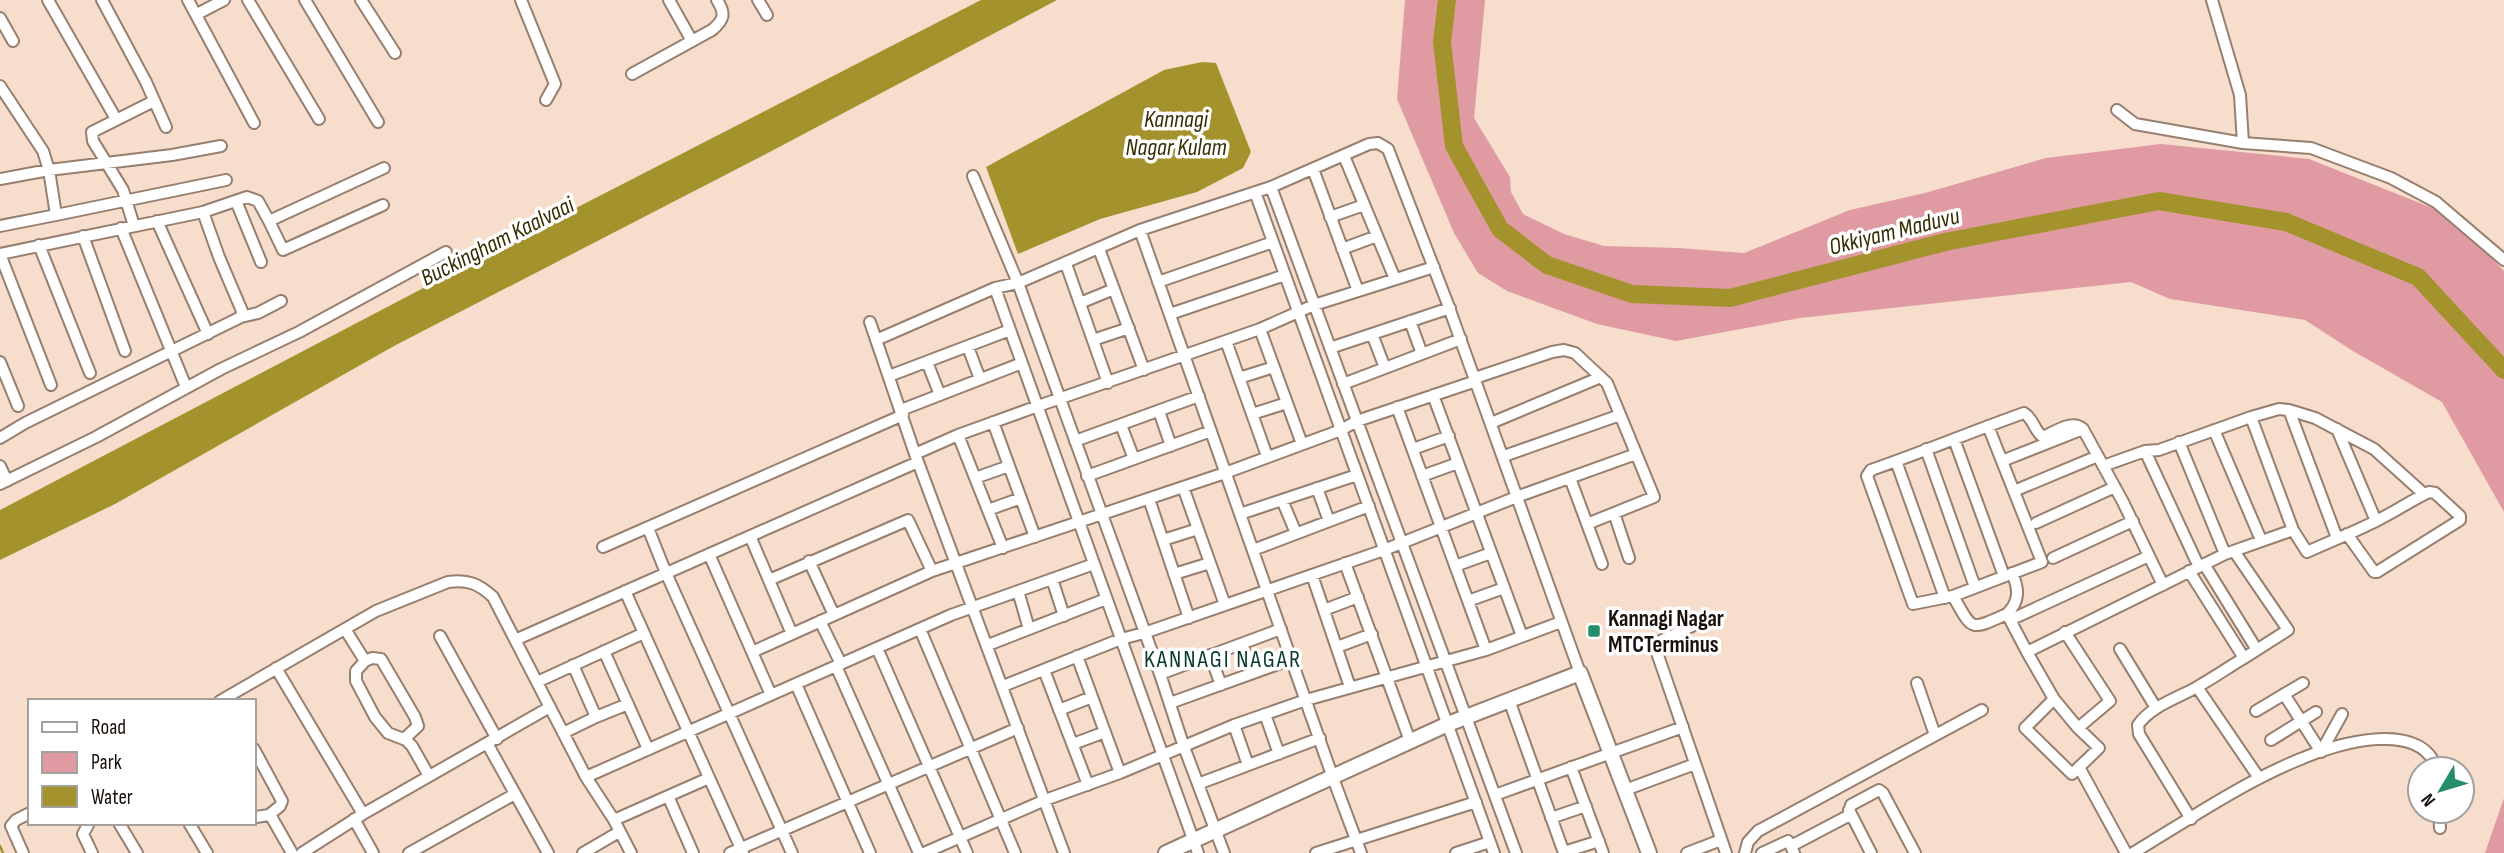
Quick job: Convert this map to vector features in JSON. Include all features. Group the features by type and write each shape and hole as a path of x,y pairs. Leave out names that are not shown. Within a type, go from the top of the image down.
{"street":[{"path":"48,0 116,119"},
{"path":"102,0 166,127"},
{"path":"188,0 254,123"},
{"path":"197,14 224,0"},
{"path":"248,0 318,119"},
{"path":"320,0 307,3 378,122"},
{"path":"361,0 395,52"},
{"path":"521,0 555,84 546,100"},
{"path":"669,0 692,41"},
{"path":"632,74 723,21 724,14 717,0"},
{"path":"758,0 767,15"},
{"path":"2212,0 2240,95 2243,143"},
{"path":"0,18 13,41"},
{"path":"0,86 44,151 56,215"},
{"path":"134,226 128,200 93,141 92,132 154,101"},
{"path":"2117,110 2135,124 2243,143 2311,148 2392,178 2436,202 2504,260"},
{"path":"876,340 995,288 1018,283 1066,264 1140,230 1271,187 1369,144 1378,143 1388,149 1450,308 1519,496 1561,622 1649,853"},
{"path":"0,179 221,146"},
{"path":"1344,156 1395,279"},
{"path":"268,221 384,168"},
{"path":"1312,169 1358,291"},
{"path":"973,176 1018,283 1224,853"},
{"path":"0,226 226,180"},
{"path":"1271,187 1516,853"},
{"path":"1255,192 1494,853"},
{"path":"51,385 0,254 203,212 247,197 255,198 283,250 383,205"},
{"path":"236,201 261,262"},
{"path":"1330,217 1364,205"},
{"path":"203,212 242,311 241,317"},
{"path":"157,220 208,334"},
{"path":"121,228 186,387"},
{"path":"1140,230 1333,778 1362,853"},
{"path":"83,236 125,351"},
{"path":"1342,249 1377,236"},
{"path":"1158,282 1273,242"},
{"path":"39,246 90,373"},
{"path":"1099,249 1144,370"},
{"path":"0,466 3,482 299,332 446,252"},
{"path":"1066,264 1108,383"},
{"path":"514,640 750,536 917,458 958,435 1260,329 1314,305 1434,267"},
{"path":"1170,314 1285,275"},
{"path":"995,288 1196,847"},
{"path":"1080,303 1114,289"},
{"path":"0,438 25,423 241,317 258,313 281,301"},
{"path":"1330,348 1450,308"},
{"path":"1410,321 1422,354"},
{"path":"870,322 917,458 1064,853"},
{"path":"1093,340 1129,328"},
{"path":"1260,329 1302,444"},
{"path":"889,376 1010,330"},
{"path":"1372,334 1385,368"},
{"path":"1343,384 1461,339"},
{"path":"1226,341 1267,456"},
{"path":"968,347 979,380"},
{"path":"752,652 932,572 1225,473 1341,430 1357,421 1564,350 1575,353 1610,389 1654,497 1587,524"},
{"path":"0,362 18,406"},
{"path":"927,362 940,395"},
{"path":"603,547 940,395 1022,363"},
{"path":"1239,378 1274,367"},
{"path":"1491,423 1601,377"},
{"path":"1433,395 1522,636"},
{"path":"1075,441 1199,397"},
{"path":"1252,414 1287,402"},
{"path":"1397,407 1486,650"},
{"path":"2014,491 2100,461 2160,450 2214,429 2279,409 2315,418 2374,450 2424,494"},
{"path":"2251,417 2293,530 2307,552 2342,536 2376,521 2429,492 2435,492 2457,512 2460,520 2374,572 2342,536 2289,410"},
{"path":"1159,411 1171,446"},
{"path":"1988,426 2042,562 1949,597 1917,605 1911,599 1867,476 1871,470 1926,449 1954,439 1988,426 2024,413 2031,418 2043,437 2073,424 2083,429 2133,521 2163,585"},
{"path":"1504,456 1620,415"},
{"path":"993,422 1035,537"},
{"path":"1122,425 1133,459"},
{"path":"2002,461 2083,429"},
{"path":"2214,429 2261,540"},
{"path":"2337,429 2376,521"},
{"path":"1087,476 1210,431"},
{"path":"958,435 1003,548"},
{"path":"1412,449 1448,436"},
{"path":"1954,439 2008,574 2018,586 2019,595 2009,617 2054,699 2099,748 2072,774 2025,728 2054,699"},
{"path":"2179,442 2230,553 2288,630 2255,647 2244,658 2197,687 2156,708 2142,718 2138,725 2139,734 2191,819"},
{"path":"1926,449 1975,587"},
{"path":"2145,451 2198,567 2244,658"},
{"path":"1003,686 1121,639 1384,550 1476,512 1636,454"},
{"path":"1896,461 1949,597 1971,625 1979,626 2009,617 2150,556"},
{"path":"1422,476 1458,463"},
{"path":"975,478 1009,466"},
{"path":"1240,514 1357,475"},
{"path":"1570,478 1602,564"},
{"path":"2036,523 2115,486"},
{"path":"1183,487 1225,605"},
{"path":"1317,488 1329,521"},
{"path":"988,510 1021,498"},
{"path":"1149,499 1189,618"},
{"path":"1282,500 1296,533"},
{"path":"1253,550 1369,506"},
{"path":"1614,513 1629,558"},
{"path":"769,580 908,520 932,572"},
{"path":"2053,558 2133,521"},
{"path":"648,528 792,853"},
{"path":"1163,540 1198,529"},
{"path":"2026,652 2198,567 2261,540 2293,530"},
{"path":"750,536 792,634"},
{"path":"1455,566 1491,553"},
{"path":"709,554 771,695"},
{"path":"810,561 834,615"},
{"path":"1174,573 1210,563"},
{"path":"1345,563 1409,740"},
{"path":"586,776 920,629 1094,564"},
{"path":"2198,567 2255,647"},
{"path":"1312,575 1350,687"},
{"path":"1052,579 1064,616"},
{"path":"223,699 376,611 448,582 461,580 480,585 493,597 586,776 631,853"},
{"path":"1468,601 1504,589"},
{"path":"625,591 709,778 738,851 1018,728"},
{"path":"1018,592 1030,629"},
{"path":"1324,610 1358,597"},
{"path":"988,645 1106,600"},
{"path":"1709,618 1654,644 1726,853"},
{"path":"820,621 889,785 921,853 1045,800 1120,773 1234,725 1306,700 1486,650 1561,622"},
{"path":"345,629 365,661"},
{"path":"920,629 1015,853"},
{"path":"1160,674 1281,629"},
{"path":"2065,632 2110,701 2078,728"},
{"path":"537,682 644,633"},
{"path":"1337,647 1372,634"},
{"path":"440,636 515,794 548,853"},
{"path":"1242,644 1253,673"},
{"path":"877,648 967,853"},
{"path":"2120,649 2156,708"},
{"path":"604,651 648,749"},
{"path":"1210,655 1221,685"},
{"path":"1077,656 1120,773"},
{"path":"404,740 418,726 415,717 381,659 372,657 365,661 355,674 360,691 388,733 412,746 429,776"},
{"path":"1170,703 1292,659"},
{"path":"573,665 596,718"},
{"path":"276,668 359,817 373,853"},
{"path":"1044,670 1088,785"},
{"path":"1166,853 1196,847 1216,830 1333,778 1409,740 1580,673"},
{"path":"2256,711 2303,682"},
{"path":"1917,683 1935,736"},
{"path":"796,684 870,853"},
{"path":"2197,687 2259,778"},
{"path":"2284,694 2321,752"},
{"path":"1059,710 1092,697"},
{"path":"1509,700 1564,853 1599,841"},
{"path":"563,733 628,704"},
{"path":"302,853 359,817 550,707"},
{"path":"1745,853 1748,842 1758,831 1982,710"},
{"path":"2271,740 2316,712"},
{"path":"1265,714 1279,754"},
{"path":"2321,752 2342,714"},
{"path":"1234,725 1248,765"},
{"path":"1495,795 1683,727"},
{"path":"1073,744 1104,732"},
{"path":"1198,783 1320,738"},
{"path":"2133,853 2259,778 2304,757 2381,738 2407,740 2429,751 2431,755"},
{"path":"256,753 282,801 269,815 256,817"},
{"path":"1625,790 1695,764"},
{"path":"1571,767 1604,853"},
{"path":"2079,767 2126,853"},
{"path":"614,820 709,778"},
{"path":"1762,853 1791,846 1848,816 1852,805 1879,790 1915,853"},
{"path":"412,852 515,794"},
{"path":"668,796 693,853"},
{"path":"1316,853 1476,802"},
{"path":"1551,818 1586,806"},
{"path":"1849,810 1871,853"},
{"path":"23,853 11,826 28,814"},
{"path":"269,815 292,853"},
{"path":"1778,820 1791,846"},
{"path":"88,825 83,834 92,853"},
{"path":"120,825 137,853"},
{"path":"190,825 206,853"},
{"path":"583,853 619,831"},
{"path":"1687,853 1721,840"},
{"path":"1456,853 1490,842"}],"green space":[{"path":"1405,0 1485,0 1474,118 1510,177 1511,192 1523,214 1564,234 1604,246 1744,253 1850,210 1925,193 2046,158 2161,144 2309,159 2450,215 2504,271 2504,512 2442,402 2305,320 2170,299 2131,282 1800,318 1676,341 1597,324 1507,291 1478,273 1454,233 1397,99"},
{"path":"2504,798 2504,853 2485,853"}],"water":[{"path":"981,0 1057,0 394,346 115,504 0,560 0,510 576,208"},
{"name":"Kannagi Nagar Kulam","path":"1202,62 1216,63 1251,152 1243,168 1197,192 1100,219 1018,254 986,167 1164,70"}],"waterway":[{"name":"Okkiyam Maduvu","path":"1447,0 1442,42 1454,146 1500,229 1547,265 1632,294 1730,298 1945,242 2159,201 2286,222 2418,277 2504,370"},
{"path":"0,846 3,853"}],"place":[{"name":"Kannagi Nagar MTCTerminus","path":"1594,631"}],"district":[{"name":"KANNAGI NAGAR","path":"1223,659"}],"water label":[{"name":"Buckingham Kaalvaai","path":"497,241"}]}
